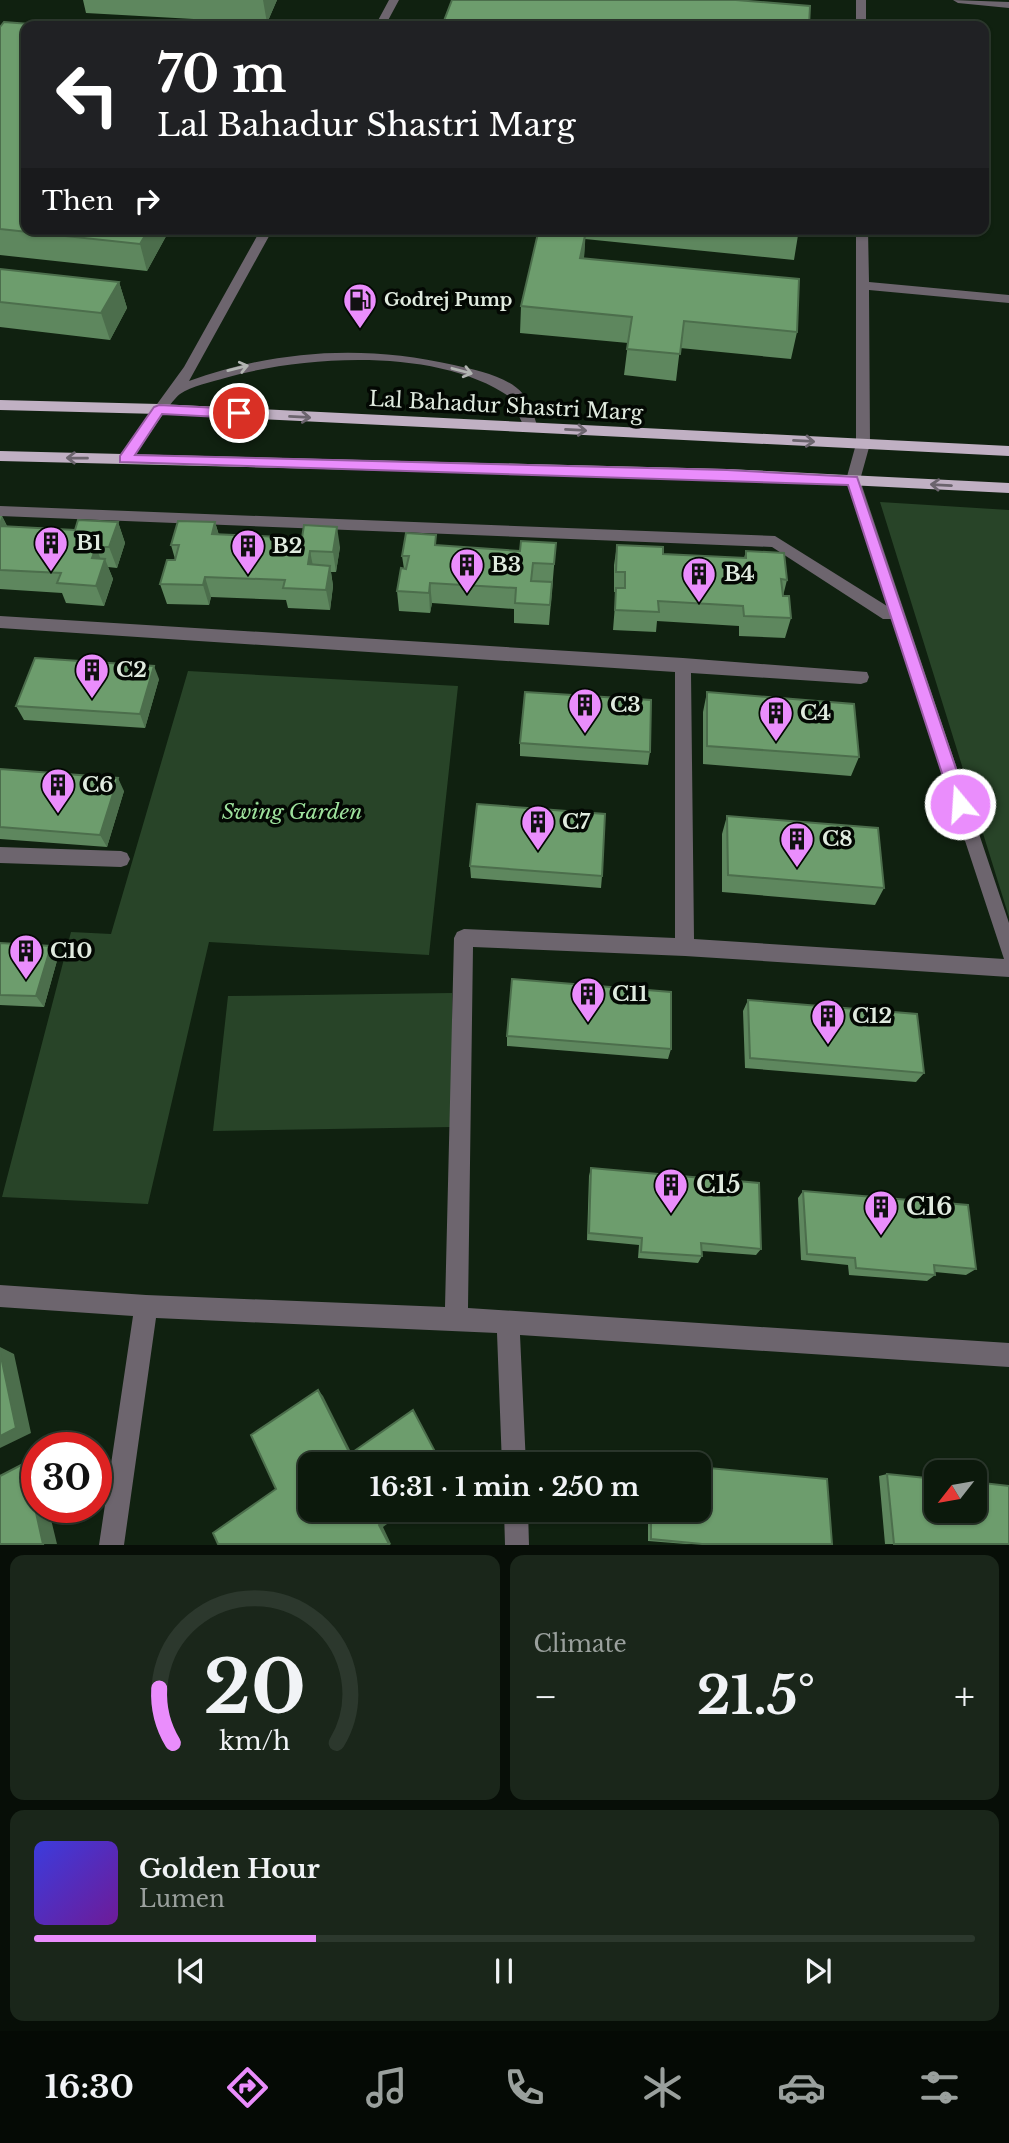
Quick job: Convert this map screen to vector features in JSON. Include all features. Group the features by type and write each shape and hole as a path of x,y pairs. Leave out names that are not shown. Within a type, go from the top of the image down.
{"main road":[{"name":"Lal Bahadur Shastri Marg","path":"0,405 159,410 1009,451"},
{"path":"0,456 727,474 1009,488"}],"street":[{"path":"383,21 394,0"},
{"path":"861,0 861,21"},
{"path":"958,0 1009,5"},
{"path":"125,459 190,369 264,235"},
{"path":"862,235 863,444 853,480 1009,952"},
{"path":"862,285 1009,299"},
{"path":"173,391 222,372 279,359 362,355 426,361 482,376 518,396 531,428"},
{"path":"0,511 775,542 889,615"},
{"path":"0,622 861,677"},
{"path":"683,664 685,947"},
{"path":"0,855 121,859"},
{"path":"456,1319 464,938 685,947 1009,968"},
{"path":"0,1296 146,1306 456,1319 1009,1355"},
{"path":"111,1545 146,1306"},
{"path":"508,1324 513,1452"},
{"path":"516,1522 517,1545"}],"green space":[{"path":"880,502 1009,510 1009,917"},
{"name":"Swing Garden","path":"188,671 458,686 429,955 209,942 148,1204 2,1197 71,932 111,934"},
{"path":"452,993 452,1127 213,1131 228,996"}],"building":[{"path":"452,0 736,0 810,6 809,21 444,21"},
{"path":"4,22 21,23 21,231 0,229 0,27"},
{"path":"56,235 145,235 140,244"},
{"path":"538,235 585,235 580,258 799,279 797,332 684,321 680,354 627,349 632,317 521,306"},
{"path":"0,269 119,282 101,313 0,302"},
{"path":"78,520 118,522 109,547 96,547 92,558 105,559 96,586 57,583 61,573 0,570 0,526 75,530"},
{"path":"178,521 215,522 212,534 302,538 304,525 337,527 333,552 310,551 308,564 330,566 326,590 283,588 285,580 205,577 203,585 160,584 167,560 175,560 179,545 171,545"},
{"path":"406,533 436,535 435,545 520,551 521,541 556,543 554,564 533,563 531,581 552,582 550,605 515,603 516,588 430,583 429,593 397,591 401,568 406,569 409,556 402,556"},
{"path":"617,545 663,547 663,554 746,558 746,551 784,553 787,580 781,579 783,596 789,596 791,618 744,616 743,606 658,601 659,612 615,610 616,588 625,588 625,572 616,572"},
{"name":"C2","path":"35,658 154,666 140,714 16,706"},
{"name":"C3","path":"525,692 651,700 650,752 520,743"},
{"path":"707,692 854,704 859,757 707,746"},
{"name":"C6","path":"0,769 118,778 100,835 0,827"},
{"name":"C7","path":"477,804 605,814 602,876 470,866"},
{"name":"C8","path":"727,816 878,828 884,888 728,875"},
{"name":"C10","path":"0,943 51,946 36,996 0,995"},
{"name":"C11","path":"512,979 671,992 671,1049 507,1036"},
{"name":"C12","path":"748,1000 917,1014 924,1073 750,1058"},
{"name":"C15","path":"591,1168 759,1183 761,1249 701,1243 702,1256 641,1252 642,1238 589,1233"},
{"name":"C16","path":"803,1191 968,1205 976,1269 934,1265 935,1275 856,1268 855,1258 807,1254"},
{"path":"0,1352 16,1428 0,1436"},
{"path":"318,1390 349,1452 298,1452 298,1522 383,1522 379,1525 389,1544 218,1544 213,1533 276,1489 251,1435"},
{"path":"413,1410 435,1452 353,1452"},
{"path":"21,1465 21,1523 38,1523 43,1544 0,1544 0,1476"},
{"path":"711,1468 827,1479 832,1544 702,1544 651,1539 651,1522 711,1522"},
{"path":"887,1474 924,1478 924,1523 987,1523 987,1483 1009,1486 1009,1544 894,1544"}],"place":[{"name":"Godrej Pump","path":"360,330"},
{"name":"B1","path":"51,573"},
{"name":"B2","path":"248,576"},
{"name":"B3","path":"467,595"},
{"name":"B4","path":"699,604"},
{"name":"C2","path":"92,700"},
{"name":"C3","path":"585,735"},
{"name":"C4","path":"776,743"},
{"name":"C6","path":"58,815"},
{"name":"C7","path":"538,852"},
{"name":"C8","path":"797,869"},
{"name":"C10","path":"26,981"},
{"name":"C11","path":"588,1024"},
{"name":"C12","path":"828,1046"},
{"name":"C15","path":"671,1215"},
{"name":"C16","path":"881,1237"}],"route":[{"path":"239,413 159,410 125,459 727,474 853,480 960,804"}]}
